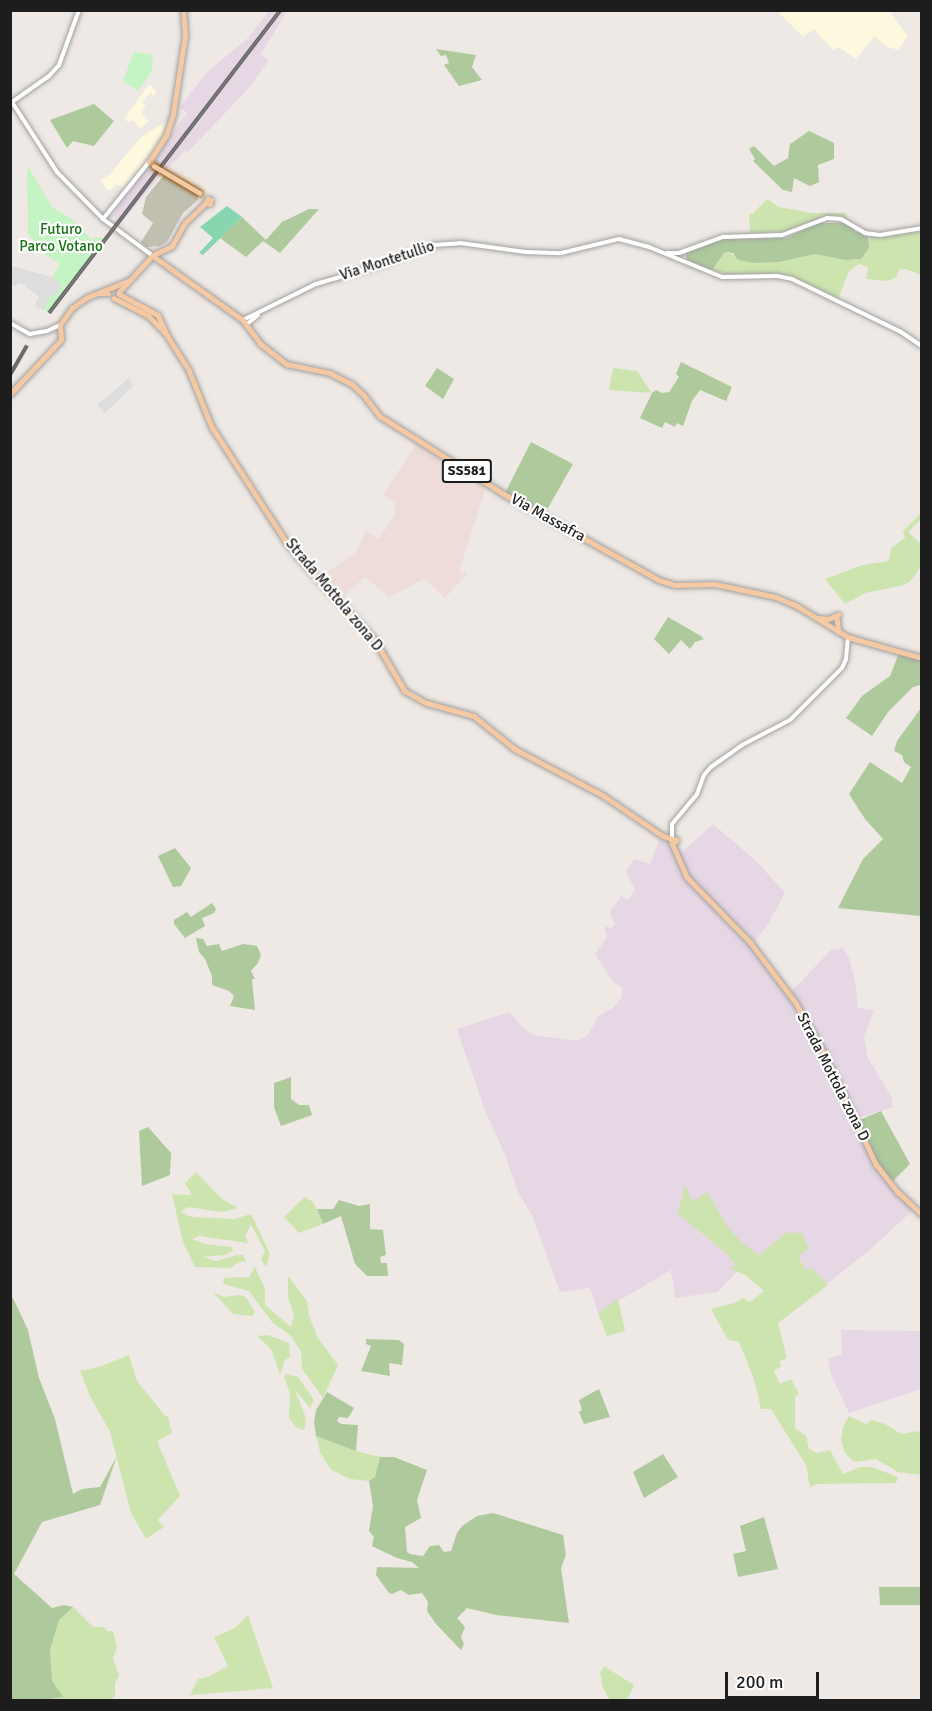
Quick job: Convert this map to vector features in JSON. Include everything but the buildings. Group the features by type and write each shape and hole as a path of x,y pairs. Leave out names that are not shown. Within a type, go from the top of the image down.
{"main road":[{"path":"10,394 58,344 62,335 60,325 72,308 96,294 114,293 155,257 172,246 185,223 207,202 200,193 149,162 166,136 172,121 185,36 183,10"},
{"name":"Via Massafra","path":"155,257 245,322 261,344 287,364 330,373 352,384 380,416 504,494 659,580 675,585 716,584 760,592 797,606 848,637 921,658"},
{"name":"Strada Mottola zona D","path":"114,293 159,321 186,364 212,427 285,540 311,572 375,640 402,688 420,700 474,716 515,749 604,796 663,836 673,839 687,877 751,943 796,1003 824,1053 876,1164 898,1192 921,1214"},
{"path":"814,617 834,618"},
{"path":"827,626 834,618"},
{"path":"834,618 839,632"}],"street":[{"name":"Via Massafra","path":"79,10 59,64 49,76 12,102 57,172 104,219 155,257"},
{"path":"104,219 149,162"},
{"path":"661,252 679,253 723,237 782,236 827,218 841,219 865,232 880,235 921,228"},
{"name":"Via Montetullio","path":"245,322 316,284 444,243 550,253 574,251 619,238 661,252"},
{"path":"683,262 686,251"},
{"path":"661,252 722,277 777,276 788,278 901,332 921,346"},
{"path":"678,260 679,253"},
{"path":"679,253 683,262"},
{"path":"10,323 30,333 47,331 60,325"},
{"path":"673,839 672,824 697,794 704,775 711,767 742,745 790,720 842,668 846,659 848,637"}],"shaded area":[{"path":"269,11 287,11 261,54 269,60 248,89 188,152 185,151 160,176 106,241 104,238 114,225 112,223 116,218 113,215 146,169 153,169 156,165 156,155 187,113 180,107 208,71 247,39"},
{"path":"777,11 889,11 908,36 898,50 888,47 875,36 856,59 839,47 833,50 814,29 803,37"},
{"path":"149,84 157,91 154,96 150,93 142,103 146,106 141,113 149,121 140,129 133,120 128,122 124,119"},
{"path":"165,122 168,124 162,140 125,190 117,184 109,191 100,181 110,174 141,137"},
{"path":"164,175 197,194 198,200 183,213 167,242 160,246 146,247 141,242 153,223 142,214 146,197"},
{"path":"11,266 52,277 62,285 54,296 51,295 44,310 34,306 39,297 25,286 26,284 18,283 16,287 11,283"},
{"path":"129,378 133,386 105,413 97,405"},
{"path":"418,441 487,484 459,571 467,574 445,598 424,579 389,597 365,577 340,599 320,577 355,553 366,531 379,539 394,516 396,504 383,495"},
{"path":"713,824 757,862 785,893 768,924 753,944 789,994 831,950 842,948 848,955 855,979 858,1008 874,1010 864,1037 868,1058 891,1096 893,1107 854,1119 898,1192 915,1208 872,1248 809,1298 740,1269 717,1292 675,1298 671,1270 598,1313 590,1288 560,1292 532,1215 518,1192 505,1155 484,1108 457,1029 510,1012 523,1028 533,1035 577,1041 589,1034 597,1017 614,1007 622,997 622,987 614,983 595,954 607,937 605,928 607,926 609,929 615,925 610,912 621,896 628,900 635,890 626,871 634,859 650,864 661,836 668,839 682,852"},
{"path":"841,1330 921,1331 921,1389 849,1413 831,1375 828,1359 842,1354"}],"green space":[{"path":"436,49 476,55 472,67 482,80 459,86 444,65 449,63 446,55 441,56"},
{"path":"134,52 151,54 153,59 151,73 138,91 123,81"},
{"path":"94,104 114,121 94,146 73,141 67,148 50,120"},
{"path":"809,131 834,143 834,159 818,165 819,182 810,186 794,178 792,192 783,190 753,161 755,159 749,149 754,146 774,166 788,158 790,144"},
{"name":"Futuro Parco Votano","path":"27,165 53,208 72,219 91,239 101,237 104,239 49,313 42,307 50,281 60,264 47,256 28,234"},
{"path":"767,199 779,207 811,213 846,213 847,220 822,219 791,232 750,233 749,214 752,214"},
{"path":"227,206 242,217 203,255 199,253 213,238 200,227"},
{"path":"309,209 319,209 280,253 263,241 246,257 220,238 242,217 266,240 282,222"},
{"path":"818,223 846,223 855,231 868,237 869,248 861,259 846,260 815,254 779,262 755,263 738,260 733,253 725,252 712,270 687,260 685,253 720,239 786,238"},
{"path":"921,231 921,278 919,274 906,269 899,270 896,277 888,281 866,279 868,267 859,264 849,271 837,301 787,276 730,275 712,270 725,252 755,263 779,262 815,254 852,260 861,259 869,240 868,237"},
{"path":"681,362 732,387 726,401 700,390 692,401 683,426 677,423 675,427 665,422 662,428 640,418 652,393 656,390 662,393 669,392 679,377 676,374"},
{"path":"437,368 454,379 443,399 425,386"},
{"path":"613,368 637,371 652,393 609,390"},
{"path":"531,442 573,464 544,515 505,493"},
{"path":"921,513 921,519 908,532 922,545 921,566 910,582 865,593 845,604 825,579 863,565 889,561 891,548 905,538 903,531"},
{"path":"668,617 704,639 695,642 690,649 681,640 669,654 654,639"},
{"path":"899,653 921,660 921,685 913,687 888,712 872,736 846,718 862,696 890,676"},
{"path":"921,708 921,916 838,908 863,859 883,839 865,819 849,794 870,762 902,783 911,767 904,762 902,755 894,751 897,741"},
{"path":"175,848 191,868 181,886 173,887 158,856"},
{"path":"212,903 216,909 214,913 202,918 205,926 185,938 174,924 174,920 187,912 191,917"},
{"path":"196,938 203,939 207,946 219,944 222,951 243,944 257,946 261,955 251,971 255,979 252,979 255,1010 230,1006 234,996 229,991 212,985 212,976 205,959 199,952"},
{"path":"291,1077 291,1099 299,1105 309,1105 312,1115 281,1126 274,1107 274,1083"},
{"path":"881,1111 910,1164 892,1182 878,1164 857,1121"},
{"path":"148,1127 171,1153 170,1175 142,1186 139,1131"},
{"path":"196,1172 222,1199 238,1208 222,1212 188,1207 180,1212 192,1217 234,1219 251,1214 270,1254 266,1267 261,1259 265,1251 251,1225 245,1235 248,1243 199,1236 192,1239 205,1244 232,1247 233,1251 225,1255 202,1257 217,1261 243,1255 246,1262 241,1261 230,1268 195,1267 183,1242 172,1194 192,1195 185,1183"},
{"path":"685,1185 692,1201 708,1192 726,1225 742,1243 759,1255 789,1231 792,1234 801,1232 809,1248 798,1256 806,1270 812,1268 828,1285 778,1323 787,1358 780,1361 781,1366 774,1371 780,1384 791,1379 799,1394 795,1397 795,1428 806,1436 809,1449 817,1453 830,1450 843,1474 860,1467 872,1467 898,1477 896,1483 817,1484 810,1487 806,1465 771,1409 761,1409 754,1379 739,1342 728,1340 711,1309 734,1303 743,1298 750,1302 764,1291 745,1275 731,1269 735,1264 727,1254 678,1214"},
{"path":"305,1197 313,1202 323,1224 299,1233 284,1217"},
{"path":"339,1200 359,1206 370,1204 370,1229 383,1230 386,1255 380,1257 381,1263 387,1263 388,1276 367,1276 355,1264 341,1216 323,1224 317,1209 333,1209"},
{"path":"255,1267 265,1289 265,1305 291,1327 294,1314 288,1298 288,1276 307,1301 309,1316 318,1338 338,1365 323,1398 302,1369 301,1352 290,1335 272,1322 249,1291 223,1284 224,1278 249,1277"},
{"path":"213,1292 224,1297 240,1295 246,1297 255,1312 253,1316 233,1314"},
{"path":"11,1298 28,1330 39,1378 55,1419 73,1494 82,1489 100,1487 117,1456 100,1505 42,1522 14,1574 52,1608 64,1605 73,1607 59,1620 50,1650 52,1680 63,1697 41,1700 11,1699"},
{"path":"618,1299 625,1331 607,1336 598,1313"},
{"path":"268,1335 289,1343 290,1357 285,1360 280,1374 271,1349 257,1336"},
{"path":"366,1339 399,1340 404,1344 402,1365 389,1363 390,1376 361,1371 371,1346 366,1344"},
{"path":"129,1355 137,1381 166,1417 168,1416 172,1433 157,1441 180,1496 158,1520 164,1527 146,1539 131,1513 110,1432 90,1396 80,1371 99,1367"},
{"path":"286,1374 298,1377 314,1400 310,1408 295,1390 306,1418 304,1430 297,1428 289,1418 290,1393 284,1377"},
{"path":"599,1389 610,1417 584,1424 579,1412 582,1410 579,1400"},
{"path":"327,1392 354,1408 348,1418 339,1417 337,1421 341,1424 358,1425 356,1451 316,1436 314,1422 316,1410"},
{"path":"849,1416 866,1424 872,1420 885,1424 901,1434 918,1431 921,1433 921,1475 898,1472 876,1459 854,1462 845,1453 841,1440 843,1427"},
{"path":"316,1436 380,1457 375,1477 369,1481 350,1479 330,1469 320,1452"},
{"path":"663,1454 678,1477 644,1498 633,1472"},
{"path":"380,1457 394,1457 427,1470 417,1500 421,1518 405,1527 407,1552 410,1554 423,1556 430,1546 439,1545 444,1552 451,1551 462,1526 477,1516 493,1513 563,1535 566,1555 561,1568 569,1623 496,1615 467,1608 457,1618 465,1627 461,1637 464,1644 461,1650 427,1611 428,1602 422,1593 409,1595 401,1590 389,1593 376,1575 377,1567 419,1568 412,1562 397,1558 372,1546 374,1537 369,1531 373,1506 369,1481 375,1477"},
{"path":"764,1517 778,1569 738,1577 733,1554 746,1551 740,1526"},
{"path":"879,1587 921,1587 920,1605 880,1605"},
{"path":"73,1607 93,1627 104,1627 107,1631 113,1631 117,1648 113,1658 119,1675 115,1683 115,1696 111,1700 41,1700 59,1689 52,1680 50,1650 59,1620"},
{"path":"248,1615 273,1688 190,1695 198,1679 208,1677 228,1666 214,1637 235,1628"},
{"path":"604,1666 634,1685 627,1700 610,1700 603,1688 600,1673"}],"railway":[{"path":"49,313 281,10"},
{"path":"10,375 27,345"}]}
